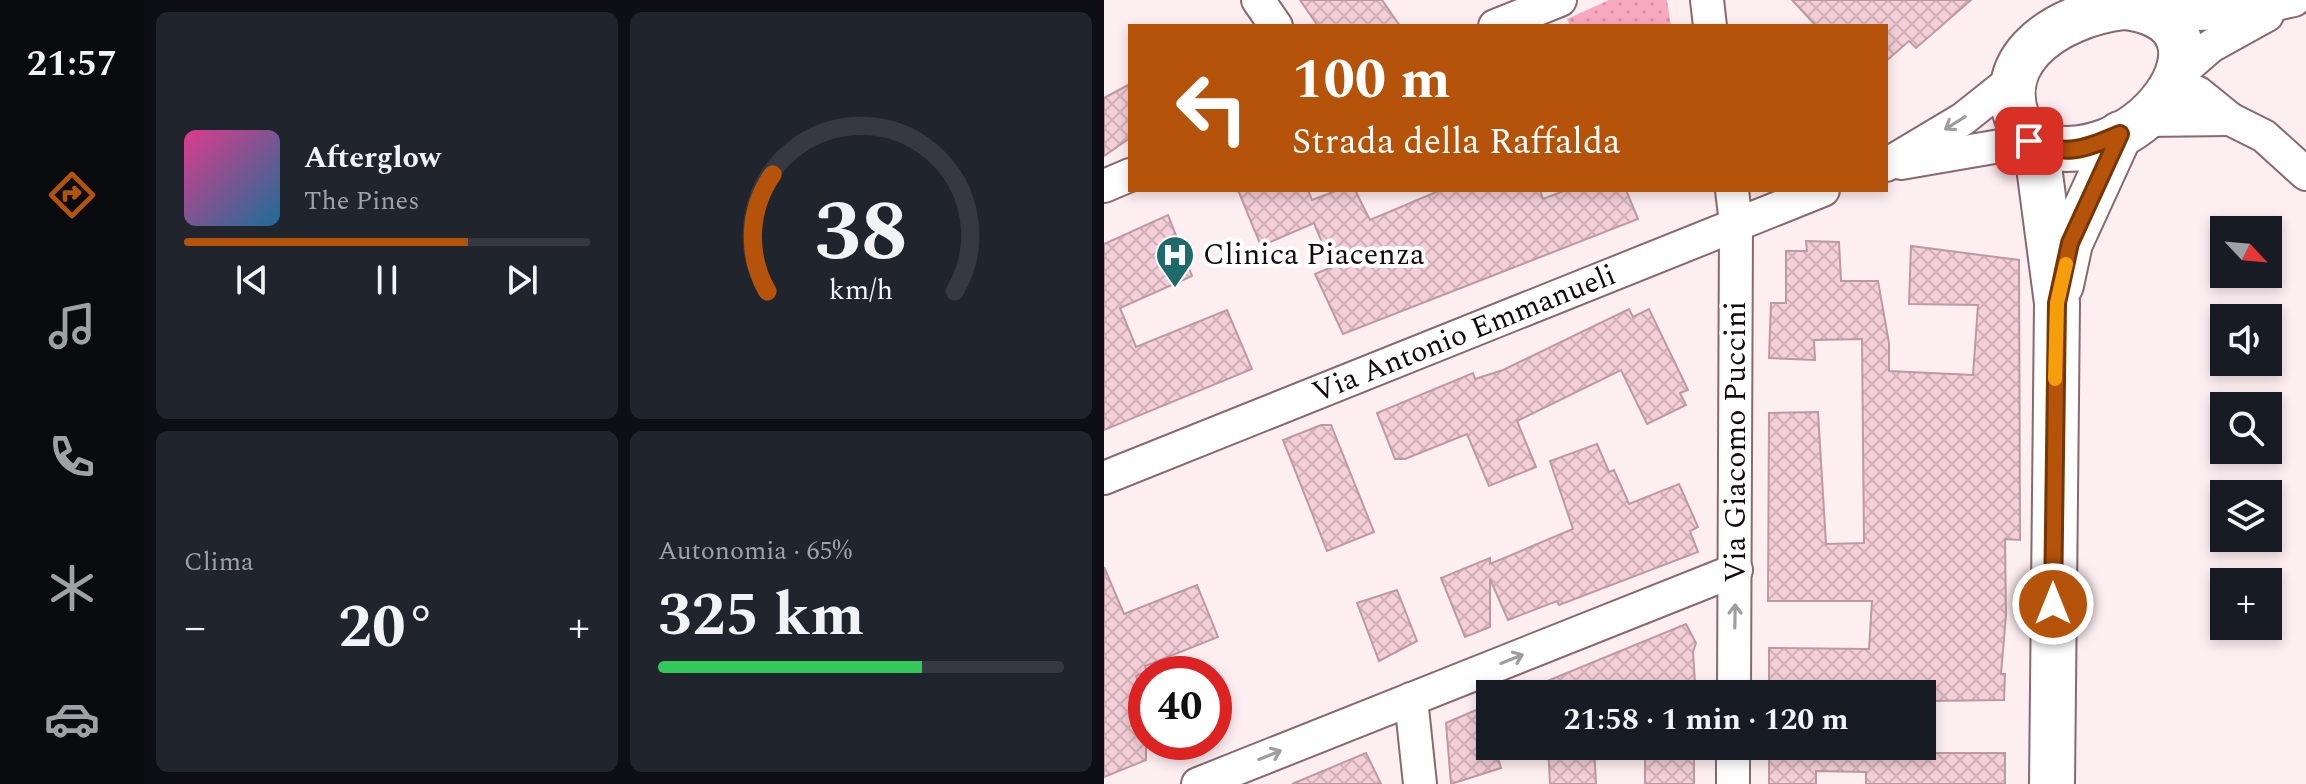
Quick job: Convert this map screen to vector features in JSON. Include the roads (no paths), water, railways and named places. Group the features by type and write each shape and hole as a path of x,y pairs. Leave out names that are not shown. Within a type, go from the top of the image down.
{"street":[{"path":"1258,0 1275,24"},
{"path":"1500,24 1560,0"},
{"path":"1707,0 1710,24"},
{"path":"2047,0 2011,106 2033,142 2057,303 2052,784"},
{"path":"1888,165 1963,119 2065,22 2123,8 2234,13 2295,0"},
{"path":"2057,303 2070,243 2132,127 2211,46 2295,0"},
{"path":"2123,8 2174,33 2182,51 2178,78"},
{"path":"2178,78 2230,119 2264,136 2306,174"},
{"path":"1888,166 2033,142 2059,151 2085,149 2132,127 2230,119"},
{"path":"1104,186 1128,176"},
{"name":"Via Giacomo Puccini","path":"1732,192 1736,224 1734,680"},
{"name":"Via Antonio Emmanueli","path":"1104,478 1818,192"},
{"path":"1198,784 1736,570"},
{"path":"1411,699 1420,784"},
{"path":"1733,760 1733,784"}],"place":[{"name":"Clinica Piacenza","path":"1175,289"}]}
